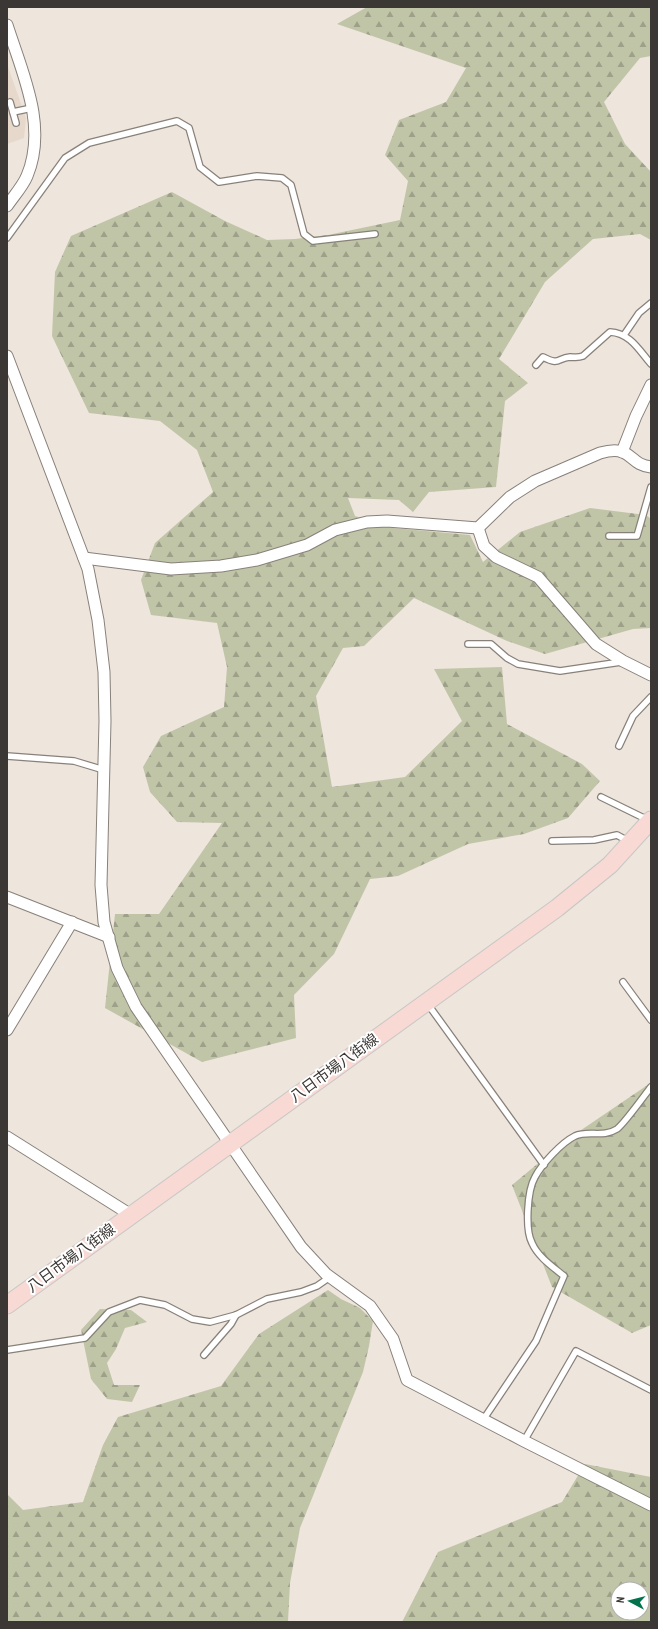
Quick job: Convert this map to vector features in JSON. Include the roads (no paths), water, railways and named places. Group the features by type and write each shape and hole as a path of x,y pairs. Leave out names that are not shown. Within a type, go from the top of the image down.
{"main road":[{"name":"八日市場八街線","path":"7,1305 587,885 610,865 651,821"}],"street":[{"path":"7,25 33,108 35,134 32,160 27,177 7,206"},
{"path":"7,356 88,569 98,620 103,664 105,721 101,885 104,922 117,968 136,1007 301,1247 330,1277 370,1306 393,1339 407,1380 651,1505"},
{"path":"622,452 636,416 651,385"},
{"path":"84,558 171,569 221,566 264,558 308,545 335,530 367,522 387,521 478,528 510,497 535,481 600,453 611,450 622,452 638,464 651,468"},
{"path":"478,528 484,546 496,557 538,577 596,644 623,661 651,674"},
{"path":"7,897 109,937"},
{"path":"7,1030 72,922"},
{"path":"7,1138 131,1215"}],"lane":[{"path":"10,102 16,122"},
{"path":"13,112 33,108"},
{"path":"7,238 66,158 88,143 177,122 189,128 200,167 219,182 257,176 282,178 291,185 304,234 313,241 375,234"},
{"path":"624,335 639,313 651,303"},
{"path":"536,365 542,357 550,361 558,362 568,357 578,358 583,356 610,332 618,332 627,336 651,364"},
{"path":"609,536 637,536 651,487"},
{"path":"468,644 491,644 507,658 518,664 560,671 623,661"},
{"path":"619,746 633,716 651,697"},
{"path":"7,756 74,761 104,770"},
{"path":"601,797 651,821"},
{"path":"552,841 594,840 617,835 630,843"},
{"path":"622,982 651,1020"},
{"path":"426,1002 544,1165"},
{"path":"483,1420 536,1341 564,1276 546,1261 532,1245 529,1235 527,1214 534,1178 560,1148 574,1136 580,1134 603,1134 618,1129 651,1086"},
{"path":"7,1350 85,1338 109,1312 140,1300 164,1305 192,1319 210,1322 236,1315 268,1299 311,1288 330,1277"},
{"path":"204,1355 231,1324 236,1315"},
{"path":"524,1441 576,1351 651,1390"}]}
